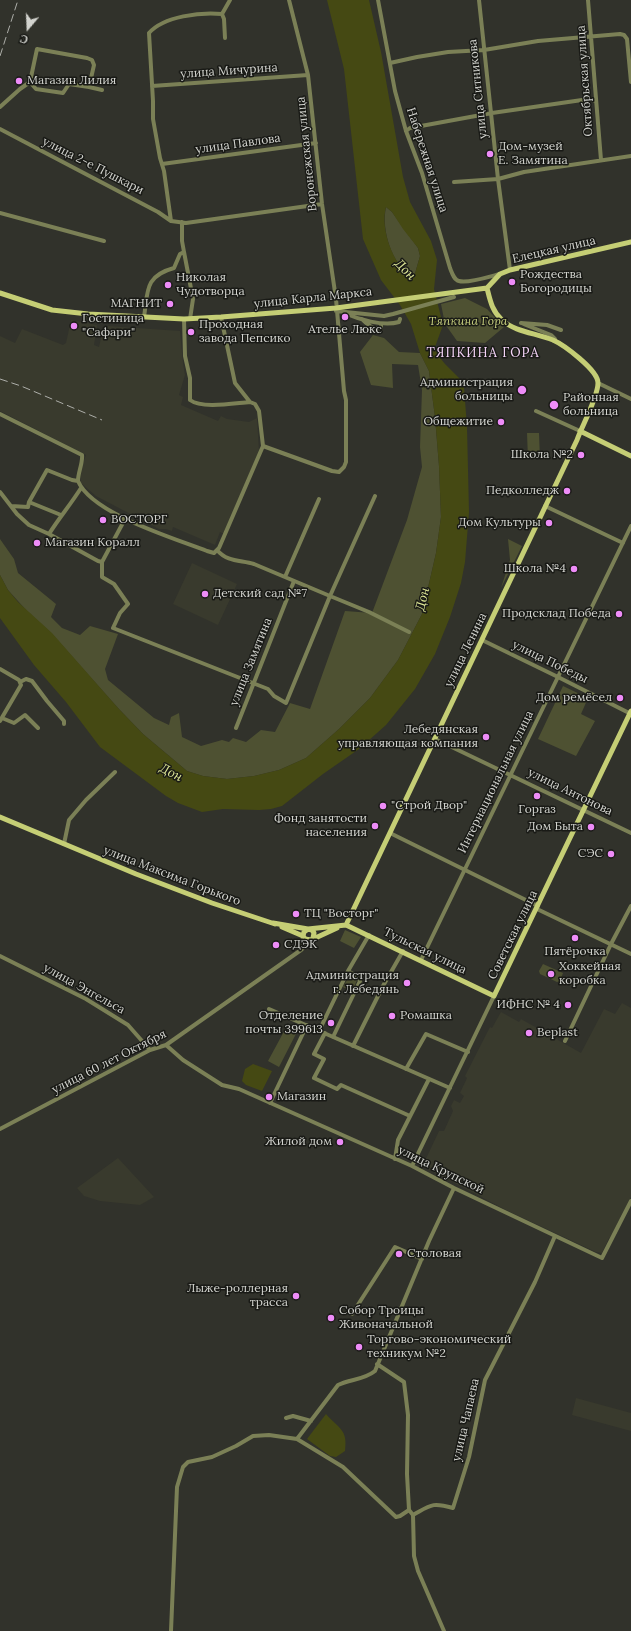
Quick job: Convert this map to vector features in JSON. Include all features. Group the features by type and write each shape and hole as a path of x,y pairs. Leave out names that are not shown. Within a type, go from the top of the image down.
{"main road":[{"name":"Елецкая улица","path":"487,288 500,274 510,270 631,242"},
{"name":"улица Карла Маркса","path":"0,293 52,310 84,314 190,319 343,309 382,301 453,294 487,288"},
{"path":"487,288 495,313 508,325 554,341 586,364 594,374 598,383"},
{"name":"улица Ленина","path":"346,925 580,431 596,394 598,383"},
{"path":"580,431 631,456"},
{"name":"Советская улица","path":"494,996 631,713"},
{"name":"улица Максима Горького","path":"0,817 187,894 273,923 303,936"},
{"name":"улица Максима Горького","path":"273,923 308,929"},
{"path":"312,939 314,932 308,929 304,932 303,936 306,939 312,939 346,925"},
{"name":"Тульская улица","path":"308,929 346,925 403,951 494,996"}],"street":[{"path":"225,38 224,19 222,14 230,0"},
{"name":"Воронежская улица","path":"263,446 332,471 339,472 344,468 346,462 346,400 336,299 322,204 308,75 289,0"},
{"name":"Набережная улица","path":"378,0 395,91 406,131 422,173 452,275 459,281 466,282 500,274"},
{"name":"улица Ситникова","path":"479,0 498,179 510,270"},
{"name":"Октябрьская улица","path":"588,0 601,160"},
{"path":"222,14 211,13 183,16 159,26 149,33 152,119 164,171 173,221 182,222 322,204"},
{"path":"390,63 440,53 484,50 538,41 620,34 624,35 627,39 631,82"},
{"path":"0,107 30,82 37,49 92,60 94,65 89,87"},
{"name":"улица Мичурина","path":"152,86 308,75"},
{"path":"30,82 36,89 63,93 69,84 102,90"},
{"path":"406,131 410,128 492,113 589,99 596,101"},
{"name":"улица 2-е Пушкари","path":"0,129 173,221"},
{"name":"улица Павлова","path":"162,164 316,143"},
{"path":"454,182 498,179 524,172 631,156"},
{"path":"0,213 104,241"},
{"path":"182,222 182,240 193,299 190,319"},
{"path":"144,317 146,298 152,280 162,272 174,268 180,254 184,252"},
{"name":"улица Карла Маркса","path":"343,309 384,316 453,294"},
{"path":"343,309 344,313 381,324 392,324 399,322 400,319"},
{"path":"0,414 82,455 78,472 78,481 81,488 91,497 125,519 214,553 222,542 263,446 259,411 255,404 250,402 235,383 221,317"},
{"path":"184,319 185,356 190,378 190,400 194,403 202,405 250,402"},
{"path":"554,341 555,339 552,335 521,323 547,325 561,330"},
{"path":"598,383 631,399"},
{"path":"536,411 580,431"},
{"path":"11,506 28,507 47,470 78,481"},
{"path":"49,534 81,488"},
{"path":"0,492 29,525 102,562"},
{"path":"125,519 102,562 102,577 114,584 128,604 120,613 113,628 268,689 274,696 286,703 330,596 375,496"},
{"path":"285,577 319,499"},
{"path":"30,502 61,515"},
{"path":"545,506 623,543"},
{"name":"Интернациональная улица","path":"421,960 631,526"},
{"path":"217,550 222,557 254,564 369,612 409,632"},
{"name":"улица Замятина","path":"236,728 294,581"},
{"name":"улица Победы","path":"482,640 631,713"},
{"path":"0,669 20,680 21,685 1,720 14,723 25,715 38,728"},
{"path":"20,682 26,679 32,681 64,721 64,724"},
{"name":"улица Антонова","path":"435,739 584,809 631,834"},
{"path":"64,844 69,820 86,800 115,772"},
{"path":"390,833 465,869 631,954"},
{"path":"565,1041 611,944 631,906"},
{"path":"319,1031 348,971 369,935"},
{"path":"301,950 303,936"},
{"name":"улица 60 лет Октября","path":"0,1129 150,1050 166,1045 301,950 312,939"},
{"path":"353,1046 383,986 403,951"},
{"name":"улица Энгельса","path":"0,956 86,1000 128,1025 150,1050"},
{"path":"334,1037 360,981 359,978 348,971"},
{"name":"Советская улица","path":"412,1166 494,996"},
{"path":"269,1009 450,1088"},
{"path":"270,1103 307,1025"},
{"path":"325,1033 314,1054 324,1059 314,1078 337,1089 341,1085 410,1116"},
{"path":"406,1069 426,1034 468,1052"},
{"name":"улица Крупской","path":"166,1045 183,1060 222,1085 239,1089 412,1166 454,1188 602,1258 631,1200"},
{"path":"395,1159 398,1148 398,1140 429,1079"},
{"path":"297,1439 338,1385 346,1381 368,1377 374,1371 454,1188"},
{"name":"улица Чапаева","path":"413,1515 431,1504 453,1508 469,1457 485,1380 556,1236"},
{"path":"352,1314 395,1247 422,1259"},
{"path":"377,1364 404,1382 408,1415 407,1474 409,1510 413,1515 414,1556 418,1571 444,1631"},
{"path":"286,1418 293,1416 311,1421"},
{"path":"171,1631 177,1486 183,1467 188,1462 212,1457 253,1436 269,1435 297,1439 343,1467 396,1517 409,1510"}],"shaded area":[{"path":"71,320 97,325 94,345 99,347 102,334 107,335 108,326 180,331 185,375 179,395 183,397 181,405 218,421 221,416 227,419 249,422 257,418 259,451 224,534 220,532 215,545 173,527 172,531 159,529 96,496 81,483 80,471 86,455 0,411 0,336 15,343 22,329 63,345 66,343"},
{"name":"Детский сад №7","path":"192,563 237,584 218,625 173,604"},
{"path":"622,1003 631,1008 631,1197 612,1237 609,1238 602,1253 596,1252 508,1211 424,1167 423,1165 439,1131 444,1131 453,1111 451,1106 454,1100 460,1103 464,1096 460,1093 467,1078 465,1076 490,1027 492,1028 501,1012 519,1022 521,1019 581,1053 604,1009 615,1014"},
{"path":"118,1158 154,1197 140,1205 100,1201 84,1196 77,1188"},
{"path":"576,1398 631,1413 631,1431 572,1415"}],"green space":[{"path":"386,207 392,212 418,248 420,256 414,277 411,277 404,271 393,255 385,226"},
{"name":"Тяпкина Гора","path":"465,298 487,309 504,327 485,343 457,341 445,324 441,304"},
{"path":"373,335 384,338 399,352 420,353 429,371 435,417 441,517 436,553 422,614 398,660 370,698 339,729 306,758 279,770 254,776 227,779 203,776 187,771 143,734 52,634 27,611 8,590 0,575 0,539 14,559 18,573 56,604 51,617 62,628 80,635 90,626 118,634 105,669 108,680 154,718 169,725 171,717 179,713 182,737 201,746 222,740 229,742 233,738 246,742 261,730 275,732 290,703 310,709 345,611 372,613 407,520 422,467 420,447 422,390 418,365 392,364 393,388 371,385 360,352"},
{"path":"527,433 539,433 540,459 528,459"},
{"path":"508,539 522,546 501,588 510,560"},
{"path":"563,686 588,698 581,714 595,721 576,756 538,739"},
{"path":"345,930 361,937 354,948 340,941"},
{"name":"Хоккейная коробка","path":"543,964 563,973 560,981 557,982 540,974 539,971"},
{"path":"350,975 357,980 352,992 343,987"},
{"path":"288,1024 299,1028 279,1067 268,1061"}],"water":[{"name":"Дон","path":"327,0 369,0 381,52 403,177 410,202 431,241 437,260 434,289 443,325 435,347 437,354 461,380 464,387 467,427 469,512 465,562 461,583 450,617 435,654 415,689 386,725 359,749 323,774 282,806 259,810 223,809 202,812 178,803 166,796 100,747 66,702 34,665 0,618 0,575 8,590 18,602 52,633 143,734 187,771 203,776 227,779 254,776 279,770 306,758 339,729 370,698 398,660 422,614 436,553 441,517 435,417 429,371 420,353 411,324 400,305 381,280 363,239 344,69","holes":["386,207 392,212 418,248 420,256 414,277 411,277 399,264 390,245 385,225"]},
{"path":"253,1064 272,1071 262,1091 246,1085 242,1081 245,1069"},
{"path":"326,1414 342,1430 345,1438 345,1451 336,1457 330,1456 307,1439"}],"railway":[{"path":"0,56 18,0"},
{"path":"0,379 21,386 102,420"}],"place":[{"name":"Магазин Лилия","path":"19,81"},
{"name":"Дом-музей Е. Замятина","path":"490,154"},
{"name":"Рождества Богородицы","path":"512,282"},
{"name":"Николая Чудотворца","path":"168,285"},
{"name":"МАГНИТ","path":"170,304"},
{"name":"Ателье Люкс","path":"345,317"},
{"name":"Гостиница \"Сафари\"","path":"74,326"},
{"name":"Проходная завода Пепсико","path":"191,332"},
{"name":"Администрация больницы","path":"522,390"},
{"name":"Районная больница","path":"554,405"},
{"name":"Общежитие","path":"501,422"},
{"name":"Школа №2","path":"581,455"},
{"name":"Педколледж","path":"567,491"},
{"name":"ВОСТОРГ","path":"103,520"},
{"name":"Дом Культуры","path":"549,523"},
{"name":"Магазин Коралл","path":"37,543"},
{"name":"Школа №4","path":"574,569"},
{"name":"Детский сад №7","path":"205,594"},
{"name":"Продсклад Победа","path":"619,614"},
{"name":"Дом ремёсел","path":"620,698"},
{"name":"Лебедянская управляющая компания","path":"486,737"},
{"name":"Горгаз","path":"537,796"},
{"name":"\"Строй Двор\"","path":"383,806"},
{"name":"Фонд занятости населения","path":"375,826"},
{"name":"Дом Быта","path":"591,827"},
{"name":"СЭС","path":"611,854"},
{"name":"ТЦ \"Восторг\"","path":"296,914"},
{"name":"Пятёрочка","path":"575,938"},
{"name":"СДЭК","path":"276,945"},
{"name":"Хоккейная коробка","path":"551,974"},
{"name":"Администрация г. Лебедянь","path":"407,983"},
{"name":"ИФНС № 4","path":"568,1005"},
{"name":"Ромашка","path":"392,1016"},
{"name":"Отделение почты 399613","path":"331,1023"},
{"name":"Beplast","path":"529,1033"},
{"name":"Магазин","path":"269,1097"},
{"name":"Жилой дом","path":"340,1142"},
{"name":"Столовая","path":"399,1254"},
{"name":"Лыже-роллерная трасса","path":"296,1296"},
{"name":"Собор Троицы Живоначальной","path":"331,1318"},
{"name":"Торгово-экономический техникум №2","path":"359,1347"}],"district":[{"name":"ТЯПКИНА ГОРА","path":"483,353"}]}
